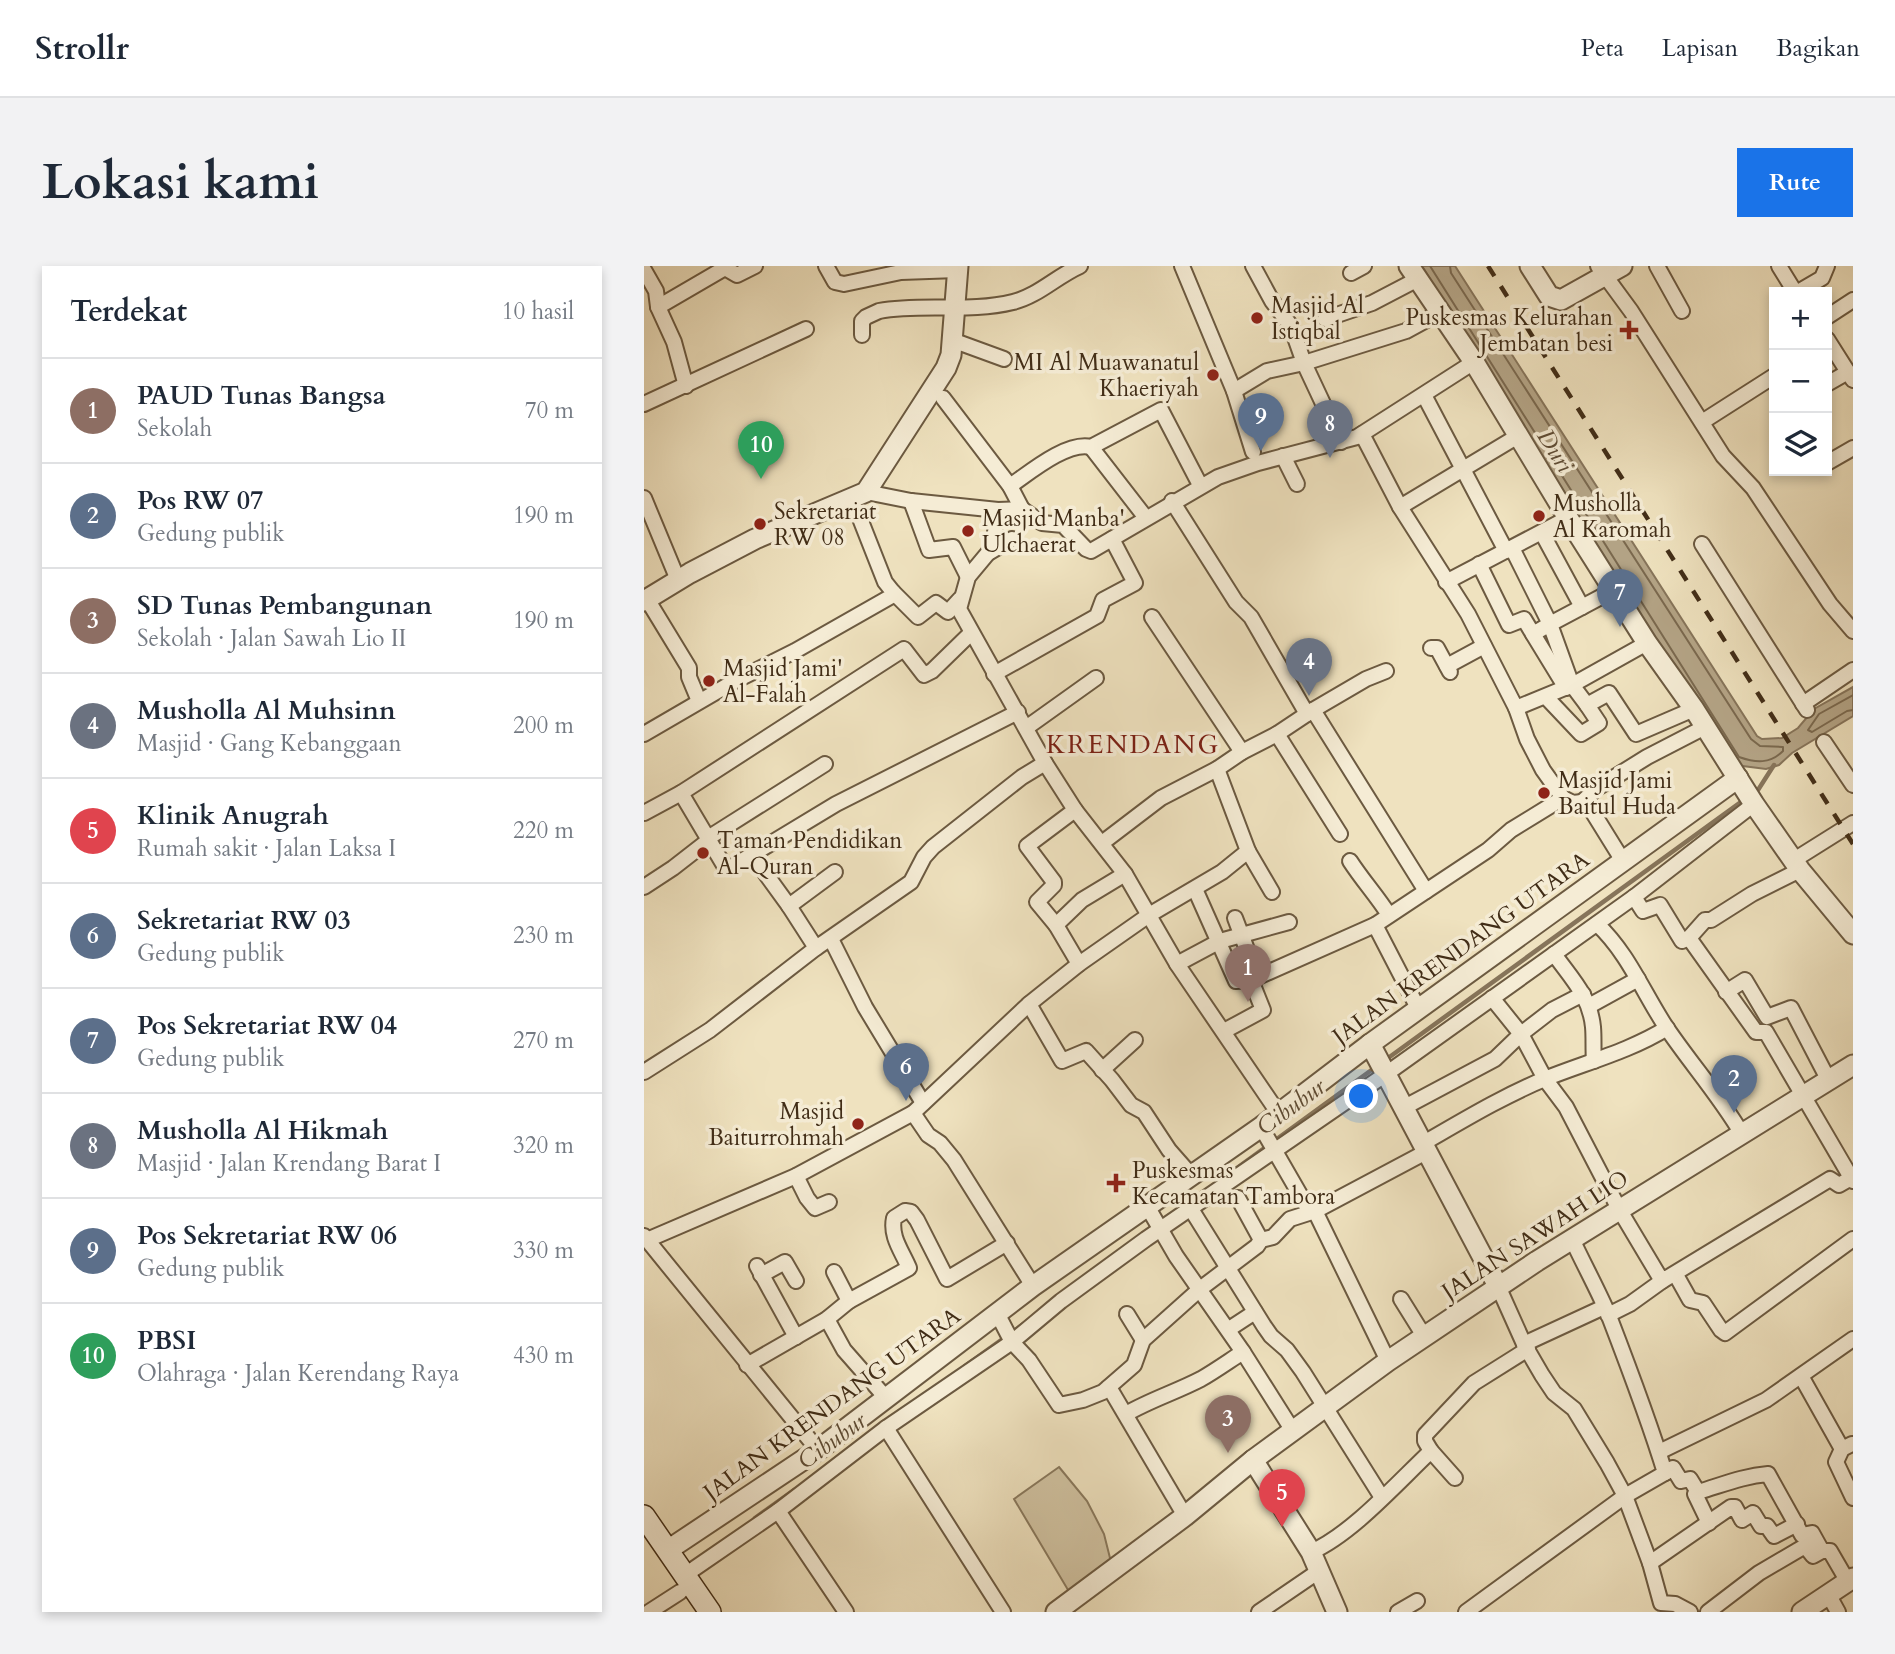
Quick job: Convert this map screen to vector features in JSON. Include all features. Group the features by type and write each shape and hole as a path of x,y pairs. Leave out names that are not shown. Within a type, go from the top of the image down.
{"main road":[{"path":"644,1516 662,1554 683,1584 710,1612"},
{"path":"644,1539 662,1554"},
{"path":"683,1584 694,1612"}],"street":[{"path":"658,307 725,267 737,275 755,266"},
{"path":"826,266 835,282 844,284 901,272 958,268 951,355 946,368 857,495 859,516 886,582 893,592 919,617 936,603 948,612 960,599"},
{"path":"862,335 862,321 878,311 1015,302 1080,266"},
{"path":"1182,266 1234,391 1253,452"},
{"path":"1253,266 1272,301 1291,326 1304,362 1341,442"},
{"path":"1351,273 1364,266"},
{"path":"1530,266 1549,296 1561,300 1601,271 1622,266"},
{"path":"1657,266 1682,311"},
{"path":"1779,266 1794,287"},
{"path":"1806,287 1823,277 1827,266"},
{"path":"644,270 656,291 658,307 674,342 686,386"},
{"path":"1601,271 1631,311 1723,456 1753,488 1830,604 1853,631"},
{"path":"1325,319 1372,303 1413,273 1474,362 1647,643 1797,865 1853,934"},
{"path":"1832,314 1853,300"},
{"path":"1234,391 1267,371 1406,331 1439,313"},
{"path":"644,404 806,330"},
{"path":"952,340 1004,359"},
{"path":"1832,348 1850,376 1832,382"},
{"path":"943,398 1010,486 1022,509 1042,523 1063,525 1088,550 1095,550 1200,485 1258,463 1363,434 1474,362"},
{"path":"1702,422 1769,379"},
{"path":"1424,395 1550,624 1569,686"},
{"path":"1091,447 1161,410 1200,485"},
{"path":"1363,434 1400,508 1468,614 1516,708 1527,739 1543,770 1563,798 1573,803 1582,802 1597,788 1647,757 1705,727"},
{"path":"1400,508 1518,436"},
{"path":"1010,486 1058,454 1082,445 1091,447 1146,518"},
{"path":"1832,460 1853,448"},
{"path":"1283,456 1297,484"},
{"path":"699,701 689,677 689,668 645,600 678,580 755,539 857,495 998,510 1022,509"},
{"path":"644,498 678,580"},
{"path":"911,501 929,550 953,547 968,577"},
{"path":"1172,501 1237,604 1251,617 1426,891"},
{"path":"998,510 993,547 968,577 958,609 1045,763 1075,810 1125,874 1177,964 1279,1114"},
{"path":"1446,582 1568,518"},
{"path":"1542,533 1582,607"},
{"path":"990,552 1012,539"},
{"path":"994,674 1097,616 1103,600 1135,583 1112,539"},
{"path":"1702,544 1805,707 1853,670"},
{"path":"1479,564 1509,625 1524,619 1569,686 1599,723 1581,734 1546,697"},
{"path":"1533,634 1614,590"},
{"path":"644,734 699,701 830,632 887,599 893,592"},
{"path":"1152,617 1242,752"},
{"path":"644,813 681,793 904,649 924,675 932,671 971,633"},
{"path":"1516,708 1569,686 1647,643"},
{"path":"1431,648 1437,648 1449,670 1484,646"},
{"path":"1102,843 1161,798 1217,769 1366,679 1386,671"},
{"path":"1026,728 1096,678"},
{"path":"1587,705 1609,693 1636,734 1694,709"},
{"path":"681,793 728,868 860,790 1018,712"},
{"path":"1277,734 1340,834"},
{"path":"1824,742 1849,767 1853,785"},
{"path":"644,1072 710,1030 816,948 911,882 923,857 933,847 1004,790 1045,763"},
{"path":"644,887 708,839 825,764"},
{"path":"1217,769 1248,851 1272,892"},
{"name":"JALAN KRENDANG UTARA","path":"662,1554 818,1450 999,1318 1033,1286 1149,1209 1191,1175 1279,1114 1378,1060 1419,1010 1738,778"},
{"path":"1195,889 1236,981 1254,978 1375,925 1496,845 1511,830 1563,798"},
{"path":"1582,802 1592,811 1623,860"},
{"path":"649,1612 886,1428 1274,1147 1378,1060 1492,998 1634,897 1754,803"},
{"path":"1075,810 1027,846 1054,882 1037,902 1056,925 1079,964"},
{"path":"1634,897 1643,911 1660,905 1682,941 1705,920 1711,920 1797,865 1853,823"},
{"path":"818,1450 646,1238 796,1176 918,1108 1029,1004 1079,964 1149,915 1222,872 1248,851"},
{"path":"752,855 789,905 816,948"},
{"path":"1350,861 1390,915"},
{"path":"789,905 835,872"},
{"path":"1056,925 1082,900 1125,874"},
{"path":"1224,1031 1263,1010 1243,935 1235,918"},
{"path":"1177,964 1220,941 1289,922"},
{"path":"1597,924 1615,941 1667,1028 1721,1099 1742,1134"},
{"path":"1375,925 1419,1010"},
{"path":"1455,1478 1431,1451 1425,1441 1425,1435 1474,1383 1526,1346 1606,1311 1630,1304 1830,1179 1839,1185 1853,1179 1766,1032 1756,1032 1689,937"},
{"path":"831,939 918,1108 928,1135 947,1150 1033,1286"},
{"path":"1554,954 1572,976 1586,1000 1594,1033 1594,1061"},
{"path":"1403,1108 1495,1059 1553,1008 1586,1000 1638,978"},
{"path":"1726,992 1745,980 1768,1018 1791,1009 1828,1079"},
{"path":"1492,998 1521,1034 1545,1079 1566,1107 1619,1209 1662,1282"},
{"path":"1029,1004 1062,1061 1085,1051 1131,1105 1144,1112 1191,1175"},
{"path":"999,1318 1011,1339 1029,1360 1060,1406 1083,1400 1109,1387 1134,1365 1143,1340 1200,1289 1257,1246 1261,1240 1273,1237 1290,1219 1312,1212 1424,1148 1480,1111 1545,1079 1629,1048 1667,1028"},
{"path":"1102,1070 1135,1040"},
{"path":"1378,1060 1498,1286 1526,1346 1555,1393 1574,1409 1625,1496 1655,1561 1661,1602 1675,1604 1690,1612"},
{"name":"JALAN SAWAH LIO","path":"1056,1612 1185,1516 1253,1460 1424,1336 1572,1238 1853,1065"},
{"path":"1262,1128 1312,1212 1388,1361"},
{"path":"796,1176 815,1208 829,1202"},
{"path":"1238,1198 1261,1240"},
{"path":"1149,1209 1159,1229 1229,1329 1293,1431"},
{"path":"1191,1209 1255,1312 1271,1336 1287,1349 1298,1365 1381,1496"},
{"path":"909,1268 894,1239 894,1218 905,1211 911,1212 917,1220 947,1279 1007,1243"},
{"path":"1572,1238 1606,1311 1648,1418 1665,1473"},
{"path":"1676,1275 1690,1300 1703,1303 1725,1333 1853,1238"},
{"path":"747,1365 827,1319 870,1288 933,1255"},
{"path":"796,1281 785,1262 759,1270 796,1337"},
{"path":"834,1272 849,1301"},
{"path":"1401,1299 1424,1336"},
{"path":"1229,1329 1255,1312"},
{"path":"1127,1314 1143,1340"},
{"path":"827,1319 844,1350 887,1399"},
{"path":"1659,1452 1766,1400 1853,1339"},
{"path":"1126,1414 1147,1401 1201,1379 1243,1352"},
{"path":"1801,1376 1847,1447 1836,1462 1853,1498"},
{"path":"1109,1387 1185,1516"},
{"path":"886,1428 1003,1612"},
{"path":"1311,1552 1350,1527 1431,1451"},
{"path":"1253,1460 1311,1552 1337,1612"},
{"path":"1466,1612 1625,1496 1673,1468 1682,1482 1690,1479 1709,1523"},
{"path":"1697,1490 1728,1485 1743,1476 1768,1474 1802,1535 1812,1533 1822,1551"},
{"path":"1655,1561 1731,1507 1735,1507 1742,1520 1753,1513 1760,1526 1768,1526 1774,1536 1797,1524"},
{"path":"778,1511 846,1612"},
{"path":"1708,1612 1759,1573 1805,1546 1813,1556 1830,1550 1850,1580 1802,1612"},
{"path":"1259,1612 1319,1571"},
{"path":"1828,1594 1838,1612"},
{"path":"1398,1612 1417,1601"}],"shaded area":[{"path":"1059,1467 1087,1501 1104,1534 1113,1570 1071,1595 1014,1499"}],"water":[{"name":"Duri","path":"1422,266 1455,266 1757,736 1762,739 1782,738 1798,728 1814,709 1853,687 1853,716 1792,753 1779,765 1766,769 1735,765"}],"waterway":[{"name":"Cibubur","path":"1752,794 1758,790 1774,765"},
{"name":"Cibubur","path":"1384,1061 1745,799"},
{"name":"Cibubur","path":"1237,1168 1377,1066"},
{"name":"Cibubur","path":"965,1366 1029,1320"},
{"name":"Cibubur","path":"755,1518 794,1490"}],"railway":[{"path":"1488,266 1853,844"}],"place":[{"name":"Masjid Al Istiqbal","path":"1257,318"},
{"name":"Puskesmas Kelurahan Jembatan besi","path":"1629,330"},
{"name":"MI Al Muawanatul Khaeriyah","path":"1213,375"},
{"name":"Pos Sekretariat RW 06","path":"1261,451"},
{"name":"Musholla Al Hikmah","path":"1330,458"},
{"name":"PBSI","path":"761,479"},
{"name":"Musholla Al Karomah","path":"1539,516"},
{"name":"Sekretariat RW 08","path":"760,524"},
{"name":"Masjid Manba' Ulchaerat","path":"968,531"},
{"name":"Pos Sekretariat RW 04","path":"1620,627"},
{"name":"Masjid Jami' Al-Falah","path":"709,681"},
{"name":"Musholla Al Muhsinn","path":"1309,696"},
{"name":"Masjid Jami Baitul Huda","path":"1544,793"},
{"name":"Taman Pendidikan Al-Quran","path":"703,853"},
{"name":"PAUD Tunas Bangsa","path":"1248,1002"},
{"name":"Sekretariat RW 03","path":"906,1101"},
{"name":"Pos RW 07","path":"1734,1113"},
{"name":"Masjid Baiturrohmah","path":"858,1124"},
{"name":"Puskesmas Kecamatan Tambora","path":"1116,1183"},
{"name":"SD Tunas Pembangunan","path":"1228,1453"},
{"name":"Klinik Anugrah","path":"1282,1527"}],"district":[{"name":"KRENDANG","path":"1133,744"}]}
